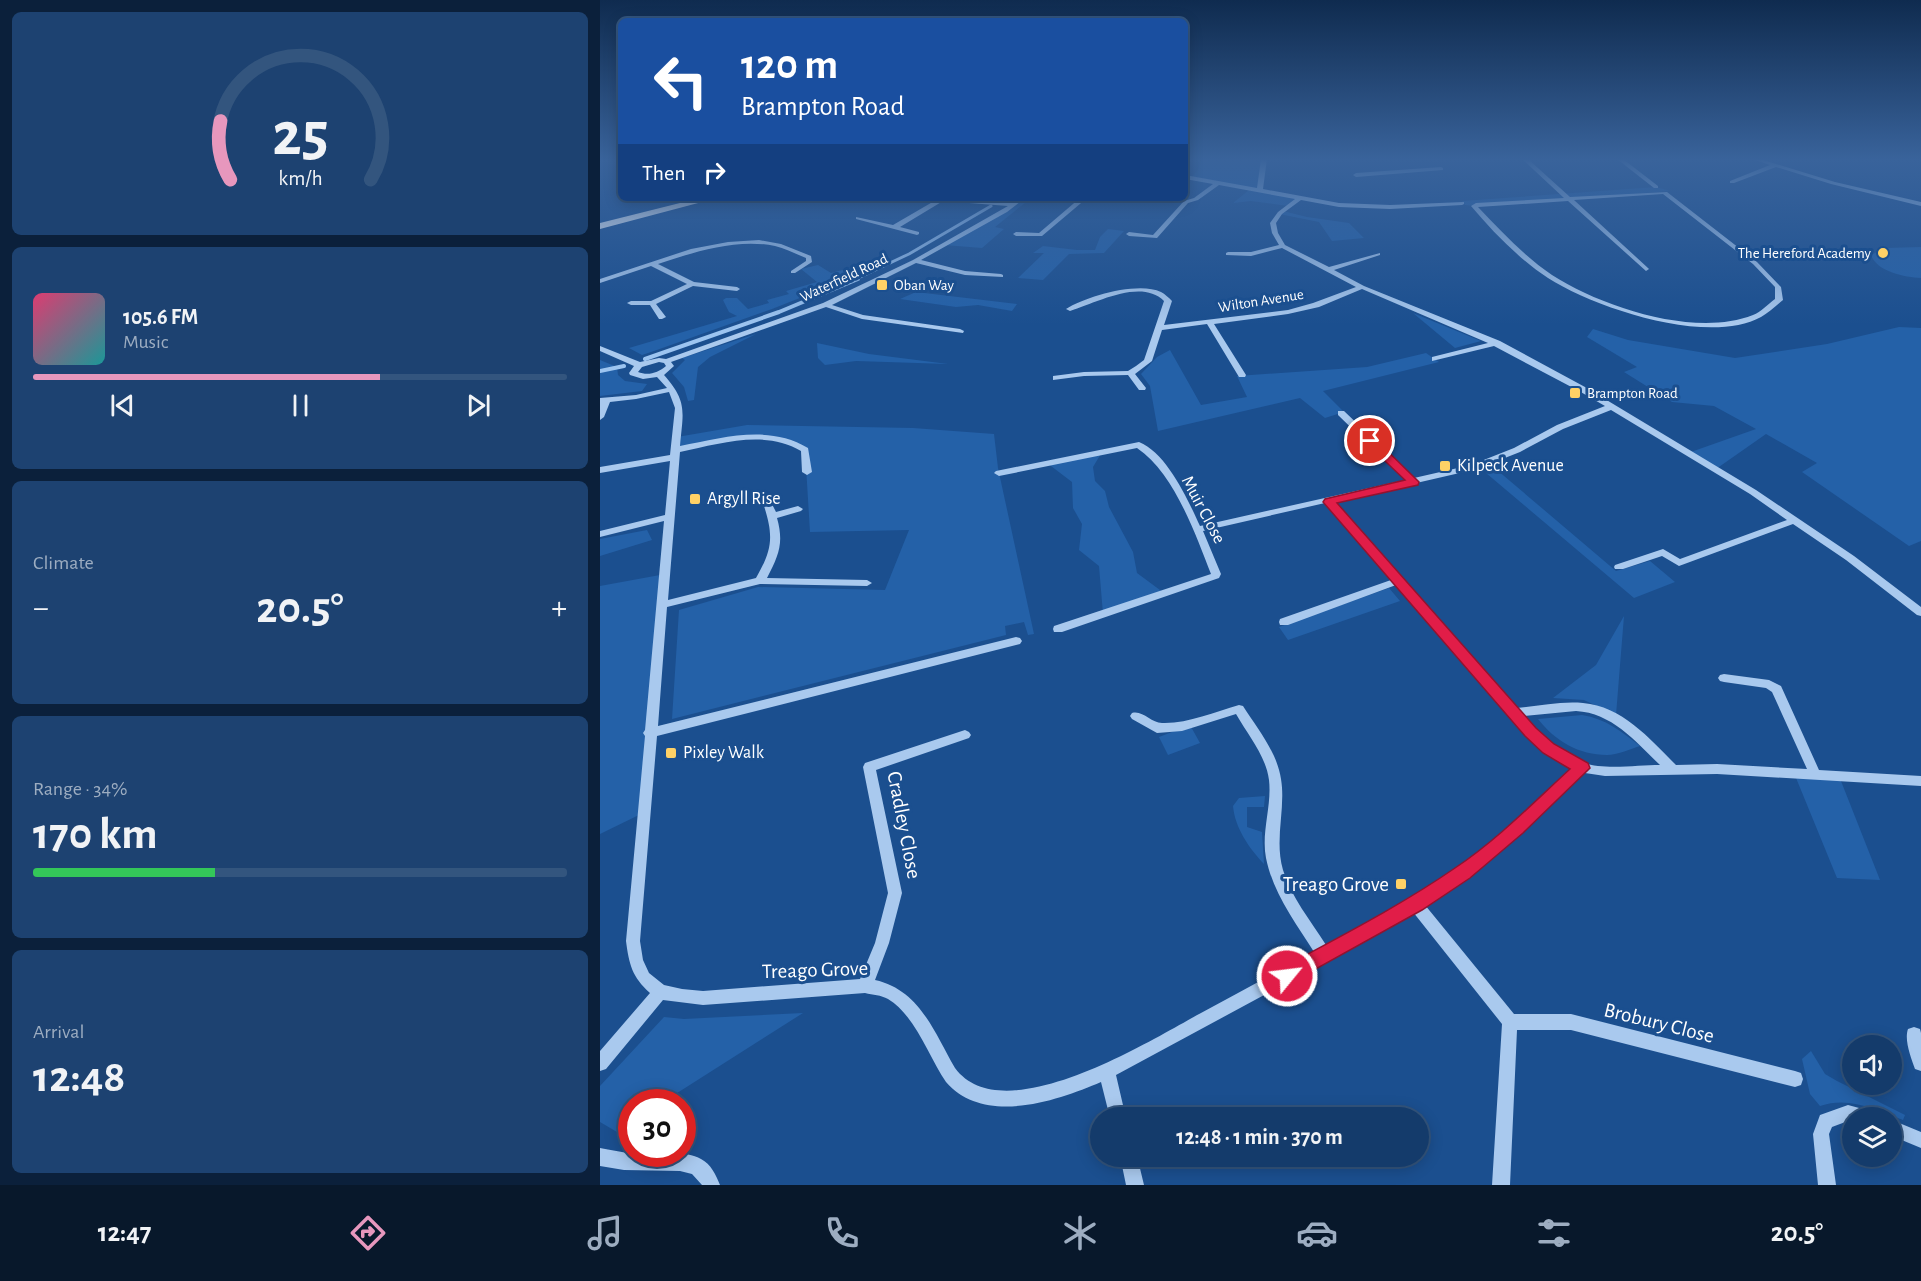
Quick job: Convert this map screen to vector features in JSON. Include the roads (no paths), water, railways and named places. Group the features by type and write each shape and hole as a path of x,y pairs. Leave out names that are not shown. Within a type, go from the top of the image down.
{"highway":[{"path":"600,226 647,214"}],"street":[{"path":"893,228 916,214"},
{"name":"Waterfield Road","path":"639,365 654,360 667,361 826,305 915,261 998,214"},
{"path":"1016,234 1040,235 1065,214"},
{"path":"1129,234 1155,237 1175,214"},
{"path":"1279,214 1273,223 1275,233 1283,246 1362,287 1497,344 1582,389 1795,520 1921,612"},
{"path":"1484,214 1528,260 1553,278 1603,301 1654,318 1680,324 1708,326 1730,325 1752,319 1770,310 1779,300 1778,287 1755,263 1691,214"},
{"path":"1587,214 1646,269"},
{"path":"858,218 917,233"},
{"path":"600,281 710,246 759,242 779,245 810,257 809,262 793,272"},
{"path":"1228,254 1251,254 1283,246"},
{"path":"1327,270 1378,254"},
{"path":"915,261 965,273 1001,276"},
{"path":"652,264 692,284 737,289"},
{"path":"631,303 652,303 692,284"},
{"name":"Wilton Avenue","path":"1161,328 1259,317 1316,305 1362,287"},
{"path":"1056,378 1084,374 1130,373 1148,361 1161,328 1168,301 1162,294 1132,291 1103,295 1071,309"},
{"path":"652,303 662,317"},
{"path":"826,305 862,317 960,331"},
{"path":"1209,322 1242,375"},
{"path":"1435,359 1497,344"},
{"path":"600,348 639,365 633,371 636,375 646,377 659,374 670,366 667,361"},
{"path":"1130,373 1142,388"},
{"path":"600,1063 660,992 644,978 636,961 633,941 649,733 679,408 672,389 659,374"},
{"path":"600,417 603,400 636,397 672,389"},
{"path":"1199,530 1329,502 1490,462 1610,407"},
{"path":"1341,413 1413,482"},
{"path":"600,471 751,437 796,442 806,450 807,472"},
{"name":"Muir Close","path":"999,473 1139,445 1144,447 1163,470 1199,530 1215,576 1058,629"},
{"path":"1329,502 1548,749 1582,768 1628,772 1671,768 1921,780"},
{"path":"760,581 776,552 776,527 771,511 798,509"},
{"path":"600,534 669,517"},
{"path":"1619,567 1663,552 1679,563 1795,520"},
{"path":"661,605 760,581 867,583"},
{"path":"1284,622 1398,581"},
{"path":"649,733 1016,641"},
{"path":"1724,678 1769,684 1777,689 1815,774"},
{"path":"1515,713 1562,708 1593,709 1622,723 1671,768"},
{"path":"1136,716 1157,728 1182,726 1239,709 1273,769 1275,788 1272,855 1278,877 1324,955"},
{"name":"Cradley Close","path":"865,986 882,943 895,893 869,767 965,735"},
{"name":"Treago Grove","path":"660,992 703,998 865,986 886,990 899,998 913,1014 955,1081 977,1094 1000,1100 1024,1098 1050,1092 1107,1071 1415,904 1464,872 1517,828 1582,768"},
{"path":"1415,904 1510,1022 1501,1185"},
{"name":"Brobury Close","path":"1510,1022 1570,1022 1795,1079"},
{"path":"1914,1035 1921,1063"},
{"path":"1107,1071 1115,1107"},
{"path":"1827,1185 1821,1134 1826,1120 1842,1115"},
{"path":"1902,1132 1921,1140"},
{"path":"600,1157 624,1161 680,1162 697,1166 707,1176 711,1185"},
{"path":"1131,1167 1135,1185"}],"waterway":[{"path":"854,280 909,254 977,214"},
{"path":"645,359 779,312 858,279"},
{"path":"600,371 624,366"}],"place":[{"name":"The Hereford Academy","path":"1883,253"},
{"name":"Oban Way","path":"882,285"},
{"name":"Brampton Road","path":"1575,393"},
{"name":"Kilpeck Avenue","path":"1445,466"},
{"name":"Argyll Rise","path":"695,499"},
{"name":"Pixley Walk","path":"671,753"},
{"name":"Treago Grove","path":"1401,884"}]}
